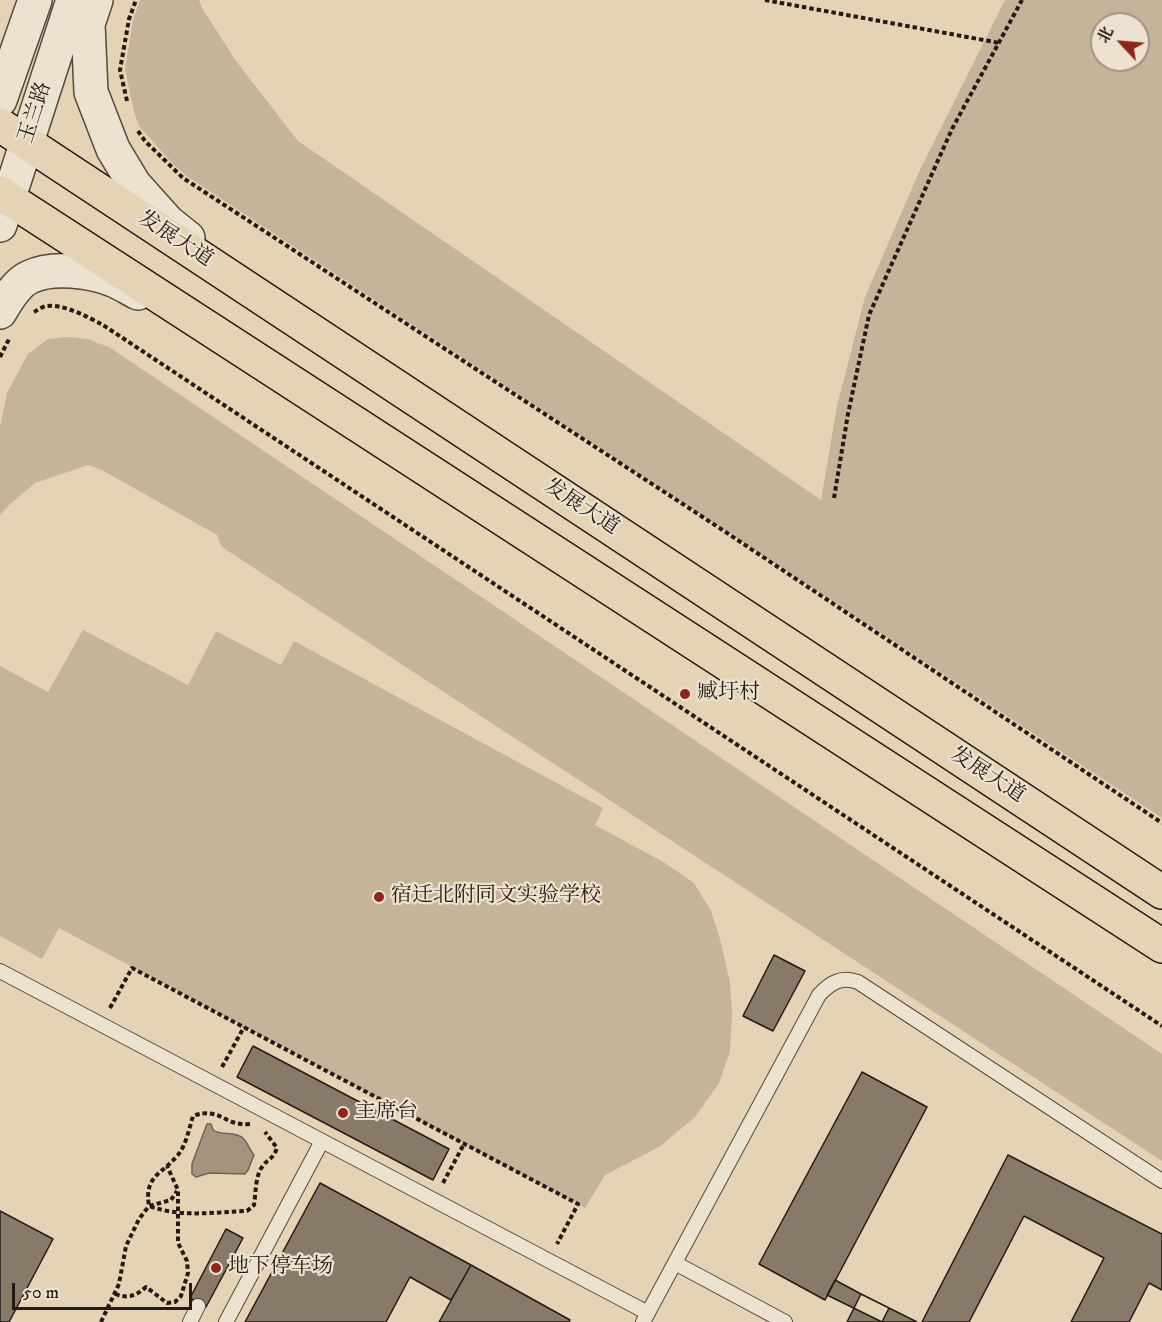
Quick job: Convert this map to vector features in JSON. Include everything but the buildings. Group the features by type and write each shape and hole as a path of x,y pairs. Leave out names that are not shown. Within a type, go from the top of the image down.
{"main road":[{"name":"发展大道","path":"13,133 1162,892"},
{"path":"3,206 218,335 1162,946"}],"street":[{"name":"玉兰路","path":"0,100 35,0"},
{"name":"玉兰路","path":"3,206 13,133 73,0"},
{"path":"96,0 88,24 91,92 113,149 134,184 168,222 257,294"},
{"path":"14,319 9,296 29,277 49,272 78,271 113,280 218,335"}],"lane":[{"path":"0,971 548,1260 646,1317 819,995 837,980 848,978 858,982 1162,1181"},
{"path":"226,1322 322,1141"},
{"path":"675,1263 785,1322"},
{"path":"190,1322 198,1306"}],"path":[{"path":"128,102 120,70 129,19 136,0"},
{"path":"765,0 1000,43"},
{"path":"834,498 848,414 869,315 952,129 1022,0"},
{"path":"133,123 145,141 183,178 741,542 1162,823"},
{"path":"0,357 14,319 46,306 86,315 1162,1026"},
{"path":"101,1025 132,968 578,1204 548,1260"},
{"path":"213,1084 244,1027"},
{"path":"101,1322 119,1284 126,1246 139,1219 149,1206 148,1195 154,1176 167,1166 182,1149 193,1116 214,1113 236,1124 251,1124 257,1128 262,1127 275,1116"},
{"path":"149,1206 177,1213 199,1215 231,1210 247,1211 254,1205 263,1164 270,1161 277,1148 262,1127"},
{"path":"434,1200 464,1144"},
{"path":"115,1294 127,1298 146,1287 167,1303 175,1302 181,1296 188,1273 187,1261 178,1243 178,1190 167,1166"},
{"path":"149,1206 171,1200 178,1190"}],"shaded area":[{"path":"140,0 199,0 236,61 298,141 821,500 837,406 865,297 919,172 1005,0 1162,0 1162,818 188,177 173,164 139,126 125,69 133,20"},
{"path":"67,337 87,339 109,347 1162,1054 1162,1161 222,547 217,535 102,470 88,465 35,483 0,515 0,427 7,393 28,354 48,339"},
{"path":"83,630 188,685 216,631 281,665 294,641 603,808 595,825 665,863 694,883 711,911 720,939 730,983 732,1011 730,1051 719,1083 695,1117 659,1147 605,1175 585,1208 59,928 42,959 0,936 0,666 48,692"},
{"path":"207,1124 211,1124 213,1130 217,1132 240,1136 244,1140 254,1155 245,1174 209,1173 196,1177 192,1174 192,1164"}],"place":[{"name":"臧圩村","path":"685,694"},
{"name":"宿迁北附同文实验学校","path":"379,897"},
{"name":"主席台","path":"343,1113"},
{"name":"地下停车场","path":"216,1268"}]}
